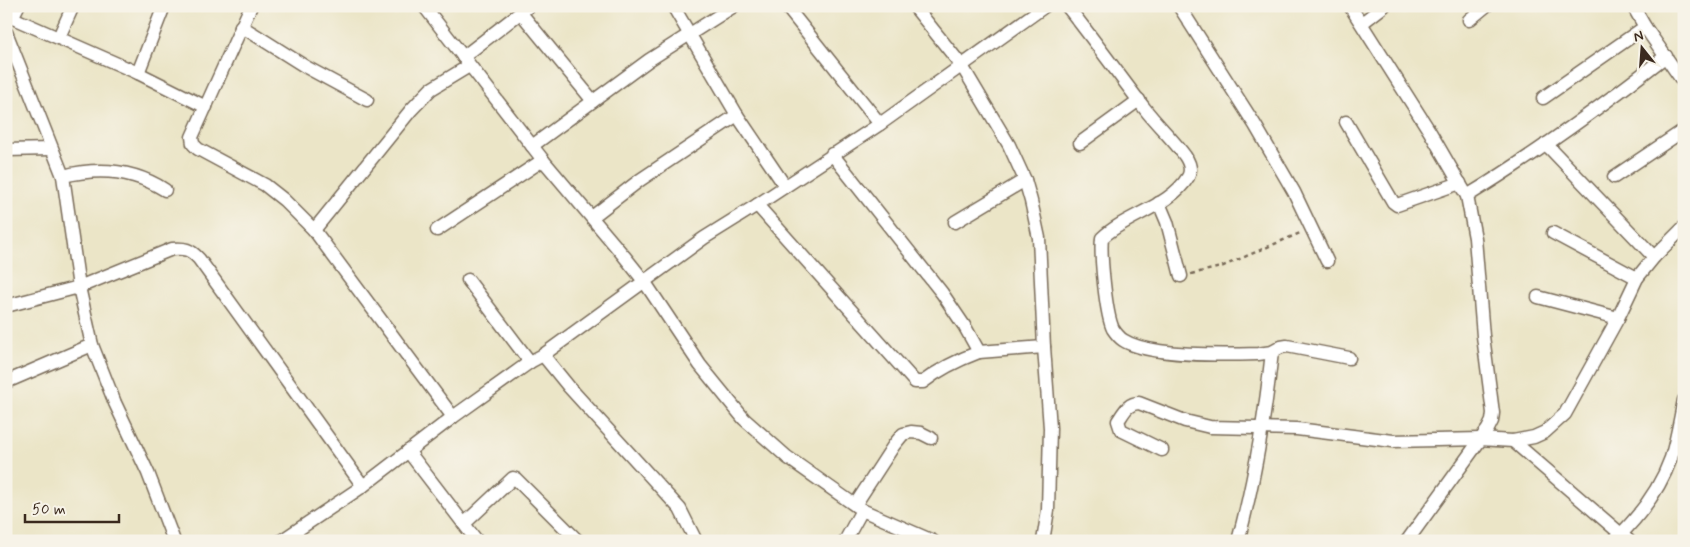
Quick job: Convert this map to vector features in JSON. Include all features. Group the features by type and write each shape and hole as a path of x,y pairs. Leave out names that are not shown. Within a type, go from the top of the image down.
{"street":[{"path":"18,6 9,17 59,37 138,73 206,108"},
{"path":"59,37 73,6"},
{"path":"138,73 164,6"},
{"path":"251,6 192,137 193,144 198,149 265,186 284,200 314,230 453,418"},
{"path":"424,6 543,160 644,281 700,365 744,419 787,457 858,508 933,541"},
{"path":"673,6 737,115 786,186"},
{"path":"532,146 649,60 734,6"},
{"path":"786,6 880,124"},
{"path":"914,6 962,66 1009,145 1025,180 1039,238 1050,428 1048,510 1043,541"},
{"path":"281,541 363,486 530,362 704,238 880,124 1045,6"},
{"path":"1067,6 1184,156 1190,171 1188,177 1179,188 1159,203 1109,231 1102,238 1101,250 1109,316 1114,330 1123,340 1145,348 1167,352 1247,354 1272,352 1287,346 1349,358"},
{"path":"1179,6 1255,125 1294,192 1327,261"},
{"path":"1350,6 1460,183 1466,196 1475,238 1493,413 1492,421 1407,541"},
{"path":"1362,23 1384,6"},
{"path":"1469,20 1486,6"},
{"path":"1633,6 1684,84"},
{"path":"314,230 399,123 424,96 524,9 593,101"},
{"path":"241,26 306,67 367,100"},
{"path":"1544,98 1645,27"},
{"path":"6,32 63,176 79,286 92,345 115,403 148,474 174,541"},
{"path":"1466,196 1513,168 1612,98 1666,56"},
{"path":"1080,143 1139,100"},
{"path":"592,217 648,174 737,115"},
{"path":"1346,122 1395,204 1401,205 1460,183"},
{"path":"1614,177 1684,130"},
{"path":"1546,144 1654,257"},
{"path":"6,150 51,149"},
{"path":"832,154 942,293 966,326 979,352"},
{"path":"437,230 543,160"},
{"path":"63,176 96,170 123,173 146,179 165,190"},
{"path":"955,222 1025,180"},
{"path":"1159,203 1167,222 1181,276"},
{"path":"757,205 915,382 923,382 955,360 979,352 1044,347"},
{"path":"1162,450 1121,430 1118,420 1127,408 1133,404 1139,404 1185,422 1210,427 1297,429 1393,441 1480,439 1513,441 1534,437 1545,432 1565,414 1618,318 1637,278 1654,257 1684,227"},
{"path":"1553,233 1637,278"},
{"path":"6,306 79,286 172,249 184,248 192,251 363,486"},
{"path":"468,280 530,362"},
{"path":"1538,297 1618,318"},
{"path":"6,382 92,345"},
{"path":"1238,541 1249,499 1263,428 1272,352"},
{"path":"543,354 569,387 680,509 696,541"},
{"path":"1513,441 1621,538 1663,478 1672,456 1684,400"},
{"path":"845,541 858,508 902,434 910,432 921,433 931,438"},
{"path":"408,451 477,541"},
{"path":"465,523 512,478 516,479 578,541"}],"path":[{"path":"1181,276 1221,267 1311,228"}]}
